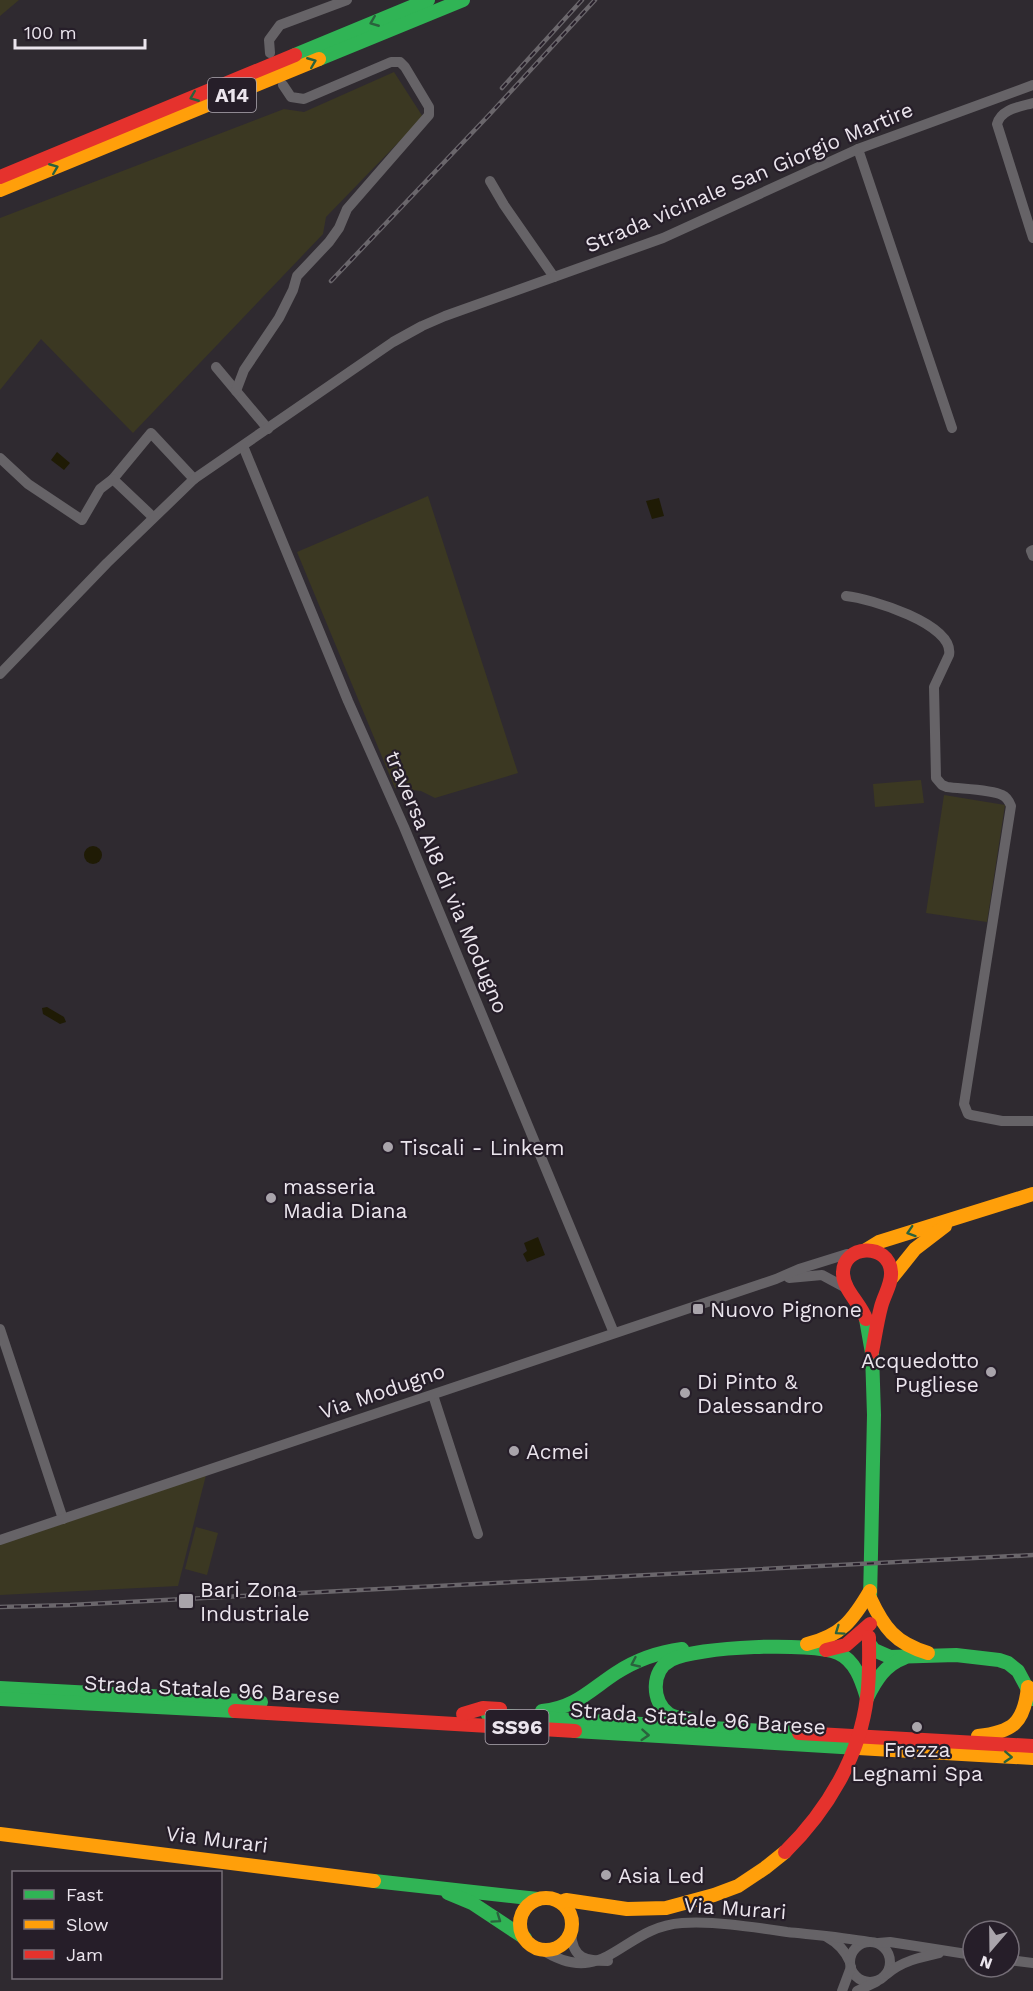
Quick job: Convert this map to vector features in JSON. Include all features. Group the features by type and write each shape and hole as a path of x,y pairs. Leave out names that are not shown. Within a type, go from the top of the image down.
{"main road":[{"name":"A14","path":"0,177 428,0"},
{"name":"A14","path":"0,190 463,0"},
{"path":"600,1906 584,1914 572,1928 566,1941 550,1950 541,1949 529,1943 520,1923 525,1908 538,1899 648,1910 715,1894 741,1884 772,1864 814,1820 827,1802 849,1762 861,1726 866,1701 870,1624 872,1352 867,1320 843,1279 843,1270 852,1255 879,1242 1033,1194"},
{"path":"851,1292 862,1298 880,1295 900,1265 923,1241 957,1219"},
{"path":"866,1250 880,1253 888,1261 891,1269 889,1284 878,1316 872,1352"},
{"path":"463,1714 483,1708 546,1711 561,1709 579,1701 626,1668 653,1655 676,1650 712,1651 791,1647 823,1641 839,1632 856,1616 870,1592"},
{"path":"870,1592 880,1620 896,1639 909,1647 937,1655"},
{"path":"826,1650 847,1646 870,1624"},
{"path":"869,1643 872,1649 881,1655 904,1658 937,1655 991,1658 1004,1661 1021,1673 1030,1693 1022,1716 1005,1732 974,1736 927,1733 872,1737"},
{"path":"791,1647 826,1650 838,1653 850,1661 859,1673 866,1701"},
{"path":"712,1651 678,1656 667,1662 658,1674 655,1685 655,1696 660,1706 679,1718 736,1721 780,1731"},
{"path":"866,1701 883,1671 892,1662 904,1658"},
{"name":"Strada Statale 96 Barese","path":"0,1688 1033,1746"},
{"name":"Strada Statale 96 Barese","path":"0,1699 370,1718 1033,1758"},
{"path":"0,1706 57,1702"},
{"name":"Via Murari","path":"0,1834 429,1888 446,1887 538,1899"},
{"name":"Via Murari","path":"429,1888 472,1902 525,1938"},
{"path":"561,1902 571,1915 572,1928"}],"street":[{"path":"270,53 269,40 280,25 347,0"},
{"path":"236,391 244,370 279,318 300,271 310,264 329,242 339,228 347,209 429,116 429,107 400,62 391,62 304,99 291,97 283,85"},
{"name":"Strada vicinale San Giorgio Martire","path":"0,674 153,517 194,479 368,358 422,326 663,238 858,149 1033,85"},
{"path":"1033,103 1004,112 997,124 1033,238"},
{"path":"858,149 952,428"},
{"path":"490,181 554,277"},
{"path":"216,367 268,429"},
{"path":"0,458 28,484 82,520 96,494 113,479 151,433 194,479"},
{"name":"traversa AI8 di via Modugno","path":"243,446 614,1333"},
{"path":"113,479 153,517"},
{"path":"1033,550 1031,551 1033,556"},
{"path":"846,596 870,600 898,610 923,623 946,640 950,650 949,655 934,687 936,778 947,787 996,793 1007,798 1010,803 964,1104 971,1115 1002,1121 1033,1121"},
{"name":"Via Modugno","path":"0,1540 823,1262 847,1254 852,1255"},
{"name":"Via Modugno","path":"777,1279 822,1275 851,1292"},
{"path":"0,1329 63,1519"},
{"path":"433,1395 478,1534"},
{"name":"Via Murari","path":"541,1949 560,1964 575,1970 592,1970 644,1935 661,1927 679,1923 726,1924 850,1938 874,1943 890,1942 961,1954"},
{"path":"572,1928 573,1949 580,1956 590,1961 608,1961"},
{"path":"826,1937 836,1942 846,1953 850,1964 862,1980 869,1982 882,1978 890,1968 890,1956 887,1950 874,1943 860,1945 855,1949 850,1964 842,1991"},
{"name":"Via Murari","path":"857,1991 915,1958 945,1952"}],"shaded area":[{"path":"0,0 19,0 0,16"},
{"path":"394,72 423,117 326,217 323,234 133,433 41,339 0,390 0,218 284,109 304,112"},
{"path":"57,452 70,463 64,470 51,460"},
{"path":"428,496 518,773 435,798 421,791 395,788 297,552"},
{"path":"659,498 664,516 652,519 646,501"},
{"path":"921,780 924,803 875,807 873,784"},
{"path":"944,795 1005,805 987,922 926,913"},
{"path":"93,846 99,849 102,855 99,861 93,864 87,861 84,855 87,849"},
{"path":"47,1007 64,1017 66,1022 60,1024 43,1014 42,1008"},
{"path":"538,1237 545,1255 527,1262 523,1254 527,1251 524,1243"},
{"path":"206,1475 178,1586 0,1595 0,1545"},
{"path":"196,1527 218,1533 207,1575 185,1569"}],"railway":[{"path":"502,88 582,0"},
{"path":"331,281 595,0"},
{"path":"0,1607 1033,1555"}],"traffic: fast":[{"path":"295,55 428,0"},
{"path":"319,59 463,0"},
{"path":"866,1319 872,1353 874,1415 870,1600"},
{"path":"869,1643 874,1650 890,1657 956,1655 1008,1663 1018,1671 1033,1699"},
{"path":"691,1719 674,1716 663,1709 656,1694 657,1678 664,1665 671,1660 704,1651 754,1647 804,1647 838,1653 854,1667 867,1698"},
{"path":"542,1711 573,1702 640,1660 682,1649"},
{"path":"867,1698 882,1674 891,1665 904,1658"},
{"path":"0,1688 261,1702"},
{"path":"0,1699 235,1711"},
{"path":"488,1715 799,1733"},
{"path":"575,1731 858,1748"},
{"path":"374,1881 538,1899"},
{"path":"448,1893 472,1903 525,1938"}],"traffic: slow":[{"path":"0,190 319,59"},
{"path":"866,1250 879,1242 1033,1194"},
{"path":"891,1279 915,1249 945,1226"},
{"path":"807,1644 819,1641 845,1625 870,1591"},
{"path":"870,1598 880,1618 892,1633 907,1644 928,1653"},
{"path":"978,1736 1000,1732 1015,1724 1023,1709 1028,1687"},
{"path":"858,1748 1033,1758"},
{"path":"0,1834 374,1881"},
{"path":"561,1902 566,1900 627,1909 666,1908 738,1886 785,1852"},
{"path":"546,1898 560,1902 568,1910 572,1924 568,1938 560,1946 546,1950 532,1946 524,1938 520,1924 524,1910 532,1902 546,1898"}],"traffic: jam":[{"path":"0,177 295,55"},
{"path":"866,1319 849,1292 843,1274 845,1264 850,1257 866,1250 883,1255 891,1272 872,1352"},
{"path":"826,1650 846,1645 870,1624"},
{"path":"785,1852 815,1819 849,1761 863,1719 867,1697 869,1637"},
{"path":"463,1714 483,1708 500,1709"},
{"path":"235,1711 575,1731"},
{"path":"799,1733 1033,1746"}],"place":[{"name":"Tiscali - Linkem","path":"388,1147"},
{"name":"masseria Madia Diana","path":"271,1198"},
{"name":"Nuovo Pignone","path":"698,1309"},
{"name":"Acquedotto Pugliese","path":"991,1372"},
{"name":"Di Pinto & Dalessandro","path":"685,1393"},
{"name":"Acmei","path":"514,1451"},
{"name":"Bari Zona Industriale","path":"186,1601"},
{"name":"Frezza Legnami Spa","path":"917,1727"},
{"name":"Asia Led","path":"606,1875"}]}
